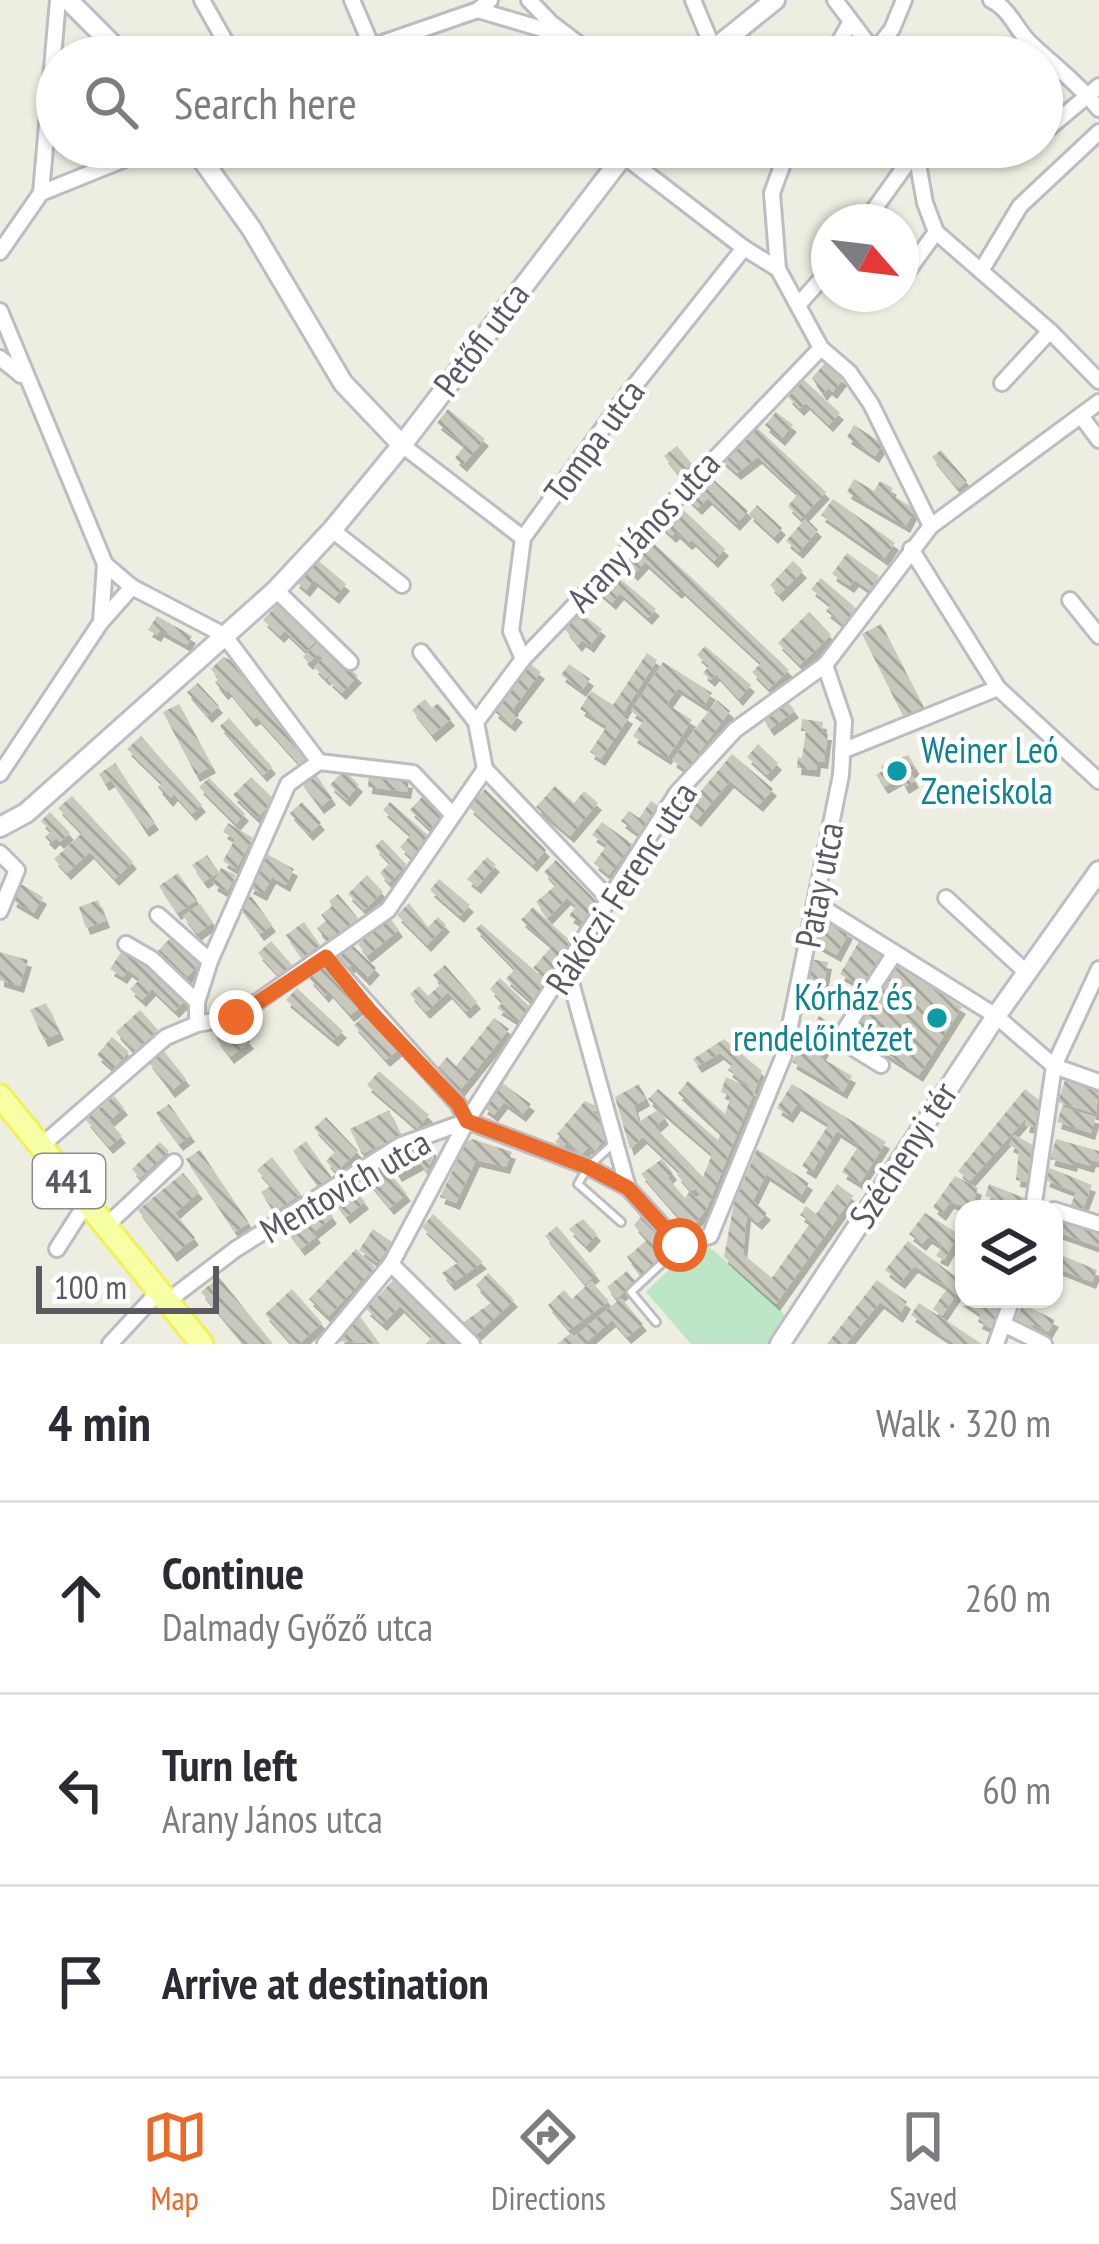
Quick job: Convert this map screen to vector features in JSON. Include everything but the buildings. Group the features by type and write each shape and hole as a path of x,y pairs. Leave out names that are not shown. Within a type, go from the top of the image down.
{"main road":[{"name":"441","path":"0,1096 202,1344"}],"street":[{"path":"55,36 58,0"},
{"path":"68,0 104,36"},
{"path":"202,0 222,36"},
{"path":"352,0 367,36"},
{"path":"529,0 568,36"},
{"path":"693,0 703,36"},
{"path":"729,36 775,0"},
{"path":"835,0 861,36"},
{"path":"888,36 904,0"},
{"path":"992,0 1023,36"},
{"path":"401,36 484,5 566,36"},
{"path":"843,36 850,23"},
{"path":"1063,68 1093,90 1099,109"},
{"path":"1063,117 1093,90"},
{"path":"1063,166 1099,132"},
{"path":"0,252 41,193 43,168"},
{"path":"41,193 103,168"},
{"path":"208,168 251,228 343,383 402,445 523,538"},
{"name":"Petőfi utca","path":"0,827 26,813 276,590 332,530 614,168"},
{"path":"646,168 744,248 778,269"},
{"path":"781,168 772,193 778,269 821,348 849,372 872,404 931,526"},
{"path":"878,204 903,168"},
{"path":"919,168 937,232 1050,331 1099,381"},
{"path":"981,271 1020,206 1061,168"},
{"path":"919,255 937,232"},
{"name":"Tompa utca","path":"523,659 511,631 523,538 628,394 744,248"},
{"path":"799,304 811,290"},
{"path":"0,311 105,564 132,587 224,635 319,762"},
{"path":"1002,382 1050,331"},
{"name":"Arany János utca","path":"476,722 523,659 821,348"},
{"path":"0,358 25,378"},
{"name":"Rákóczi Ferenc utca","path":"327,1343 391,1264 467,1121 677,793 735,730 825,665 931,526 1099,403"},
{"path":"1081,416 1099,440"},
{"path":"332,530 401,585"},
{"path":"911,549 998,688 1099,781"},
{"path":"101,622 105,564"},
{"path":"0,774 101,622 132,587"},
{"path":"276,590 350,662"},
{"path":"1070,600 1099,636"},
{"path":"421,652 476,722 485,770 610,900"},
{"name":"Patay utca","path":"680,1245 710,1236 784,1055 842,751 844,721 825,665"},
{"path":"842,751 998,688"},
{"path":"197,1024 197,1002 210,962 288,784 319,762 413,773 452,814"},
{"path":"40,1146 166,1037 197,1024 236,1017 388,910 485,770"},
{"path":"0,853 16,870 0,910"},
{"name":"Széchenyi tér","path":"782,1342 996,1016 1099,871"},
{"path":"946,898 1028,973"},
{"path":"815,903 996,1016 1054,1066 1099,1082"},
{"path":"158,915 210,962"},
{"path":"126,944 152,959 197,1002"},
{"path":"881,1065 839,1039 894,954"},
{"path":"326,957 458,1104 467,1121 588,1167 628,1188 680,1245"},
{"path":"567,968 628,1188"},
{"path":"1034,1200 1054,1066 1098,971"},
{"name":"Mentovich utca","path":"110,1344 165,1295 401,1145 467,1121"},
{"path":"106,1226 174,1162"},
{"path":"57,1249 87,1202"},
{"path":"1063,1212 1099,1225"},
{"path":"391,1264 472,1344"},
{"path":"996,1344 1009,1308"},
{"path":"1003,1324 1044,1344"}],"lane":[{"path":"617,1141 588,1167 578,1184 621,1222"},
{"path":"656,1322 631,1292 680,1245"}],"green space":[{"path":"708,1246 776,1304 793,1325 780,1344 691,1344 646,1292 675,1264"}],"place":[{"name":"Weiner Leó Zeneiskola","path":"897,771"},
{"name":"Kórház és rendelőintézet","path":"937,1018"}],"route":[{"path":"236,1017 326,957 458,1104 467,1121 588,1167 628,1188 680,1245"}]}
